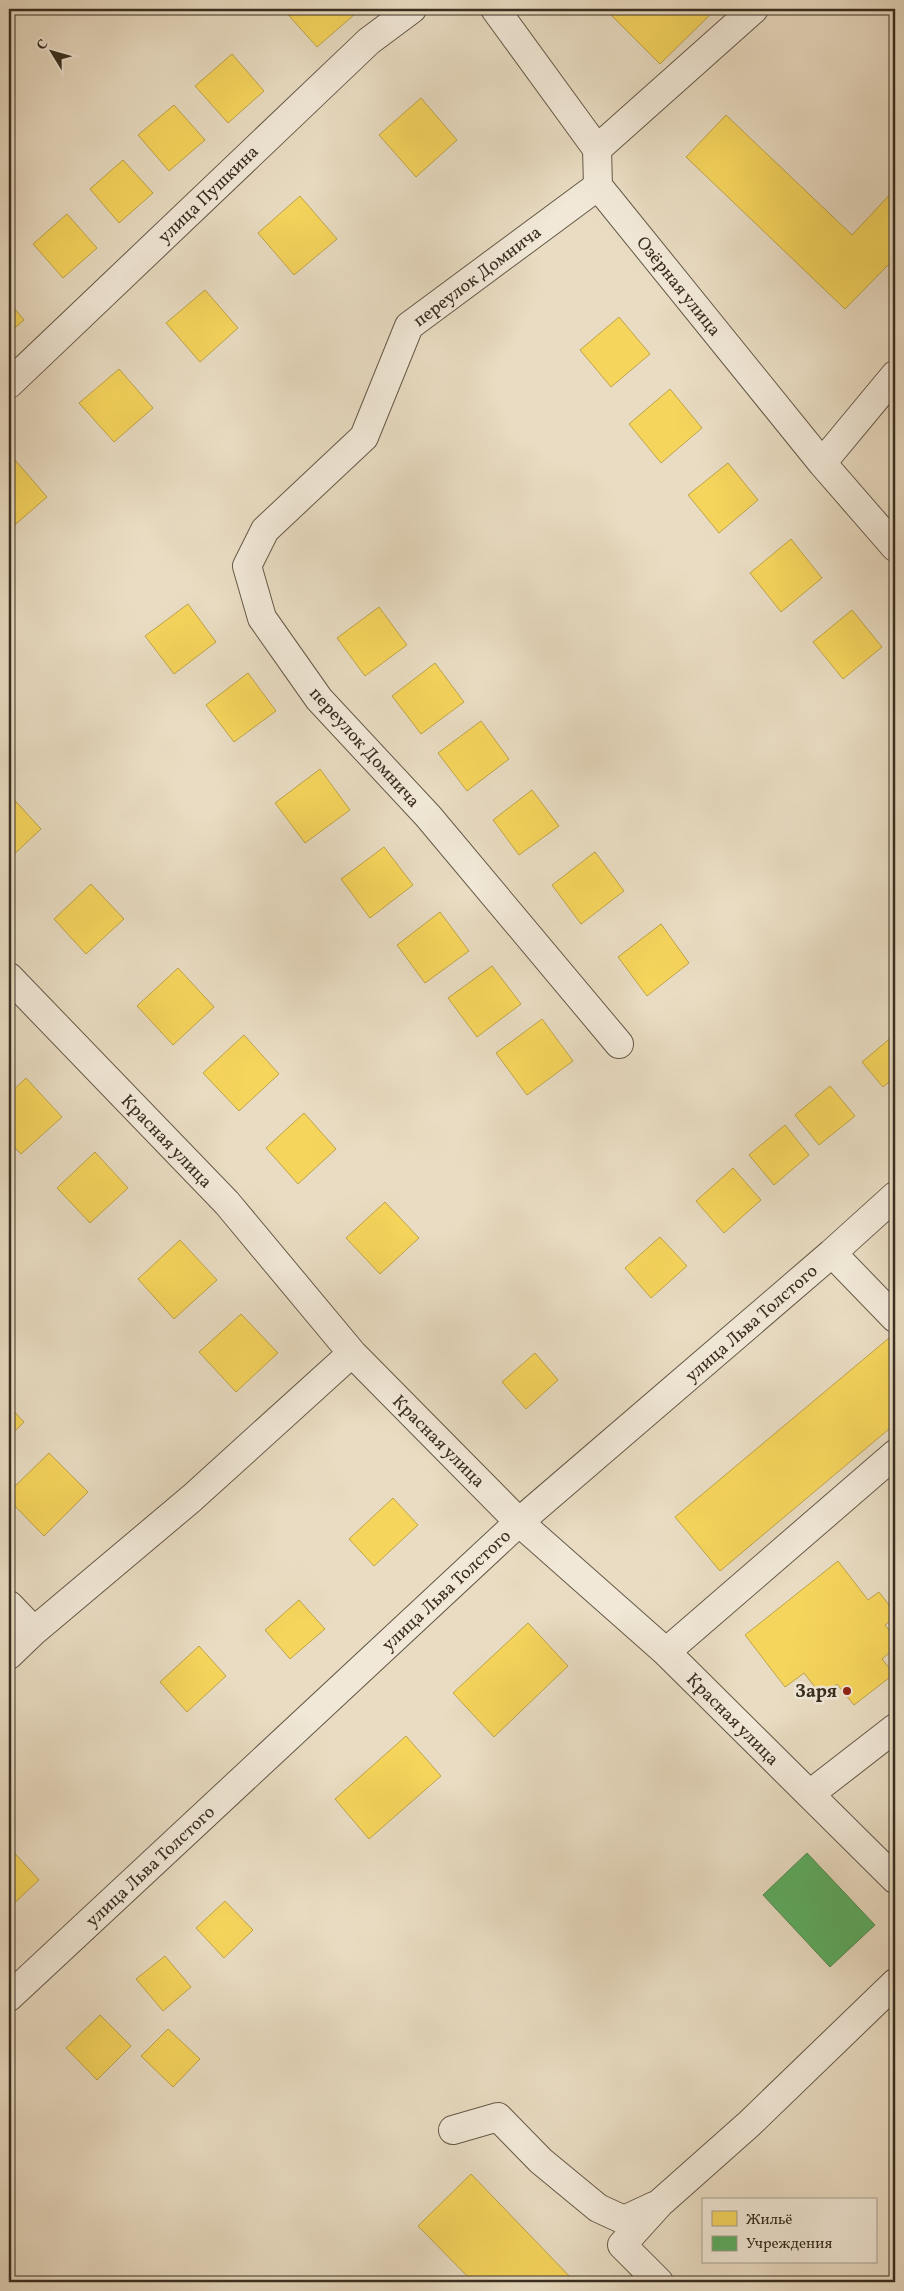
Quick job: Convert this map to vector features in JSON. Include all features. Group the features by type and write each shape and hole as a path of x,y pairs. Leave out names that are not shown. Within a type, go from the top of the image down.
{"street":[{"name":"улица Пушкина","path":"9,384 369,41 412,9"},
{"path":"495,9 596,149 598,186"},
{"path":"596,149 754,9"},
{"name":"Озёрная улица","path":"598,186 822,463 895,547"},
{"name":"переулок Домнича","path":"598,186 409,326 364,437 265,530 247,566 262,618 319,699 428,816 618,1044"},
{"path":"822,463 895,375"},
{"name":"Красная улица","path":"9,977 227,1203 352,1353 519,1522 666,1652 895,1879"},
{"name":"улица Льва Толстого","path":"9,1997 519,1522 832,1253 895,1196"},
{"path":"832,1253 895,1318"},
{"path":"9,1655 34,1631 192,1498 352,1353"},
{"path":"666,1652 895,1454"},
{"path":"9,1605 34,1631"},
{"path":"810,1794 895,1728"},
{"path":"659,2282 622,2245 660,2203 749,2124 895,1983"},
{"path":"453,2130 498,2117 542,2161 598,2208 624,2220 660,2203"}],"building: Жильё":[{"path":"283,9 351,9 355,14 317,47"},
{"path":"605,9 716,9 660,64"},
{"path":"232,54 264,91 228,123 195,86"},
{"path":"421,98 457,140 416,177 379,135"},
{"path":"174,105 205,140 169,171 138,135"},
{"path":"726,115 852,235 895,189 895,267 891,262 845,309 686,157"},
{"path":"123,160 153,193 119,223 90,189"},
{"path":"300,196 337,239 294,275 258,233"},
{"path":"67,214 97,248 63,278 33,244"},
{"path":"205,290 238,328 200,362 166,323"},
{"path":"9,302 24,320 9,333"},
{"path":"619,317 650,354 611,387 580,350"},
{"path":"119,369 153,408 114,442 79,403"},
{"path":"670,389 702,428 661,463 629,424"},
{"path":"15,460 47,497 10,529 9,465"},
{"path":"728,463 758,500 719,533 688,495"},
{"path":"791,539 822,578 781,612 750,573"},
{"path":"188,604 216,642 174,674 145,636"},
{"path":"379,607 407,645 365,676 337,638"},
{"path":"852,610 882,647 843,679 813,642"},
{"path":"435,663 464,702 421,734 392,696"},
{"path":"248,673 276,711 234,742 206,705"},
{"path":"481,721 509,759 467,791 438,753"},
{"path":"320,769 350,810 305,843 275,803"},
{"path":"532,790 559,826 519,855 493,820"},
{"path":"9,794 41,829 9,859"},
{"path":"384,847 413,885 370,918 341,879"},
{"path":"595,852 624,891 581,924 552,885"},
{"path":"91,884 124,919 86,954 54,919"},
{"path":"440,912 469,951 425,983 397,945"},
{"path":"661,924 689,963 647,996 618,957"},
{"path":"492,966 521,1004 477,1037 448,998"},
{"path":"178,968 214,1007 173,1045 137,1006"},
{"path":"542,1019 573,1061 527,1095 496,1053"},
{"path":"244,1035 279,1074 239,1111 203,1073"},
{"path":"893,1036 895,1040 895,1077 883,1087 862,1062"},
{"path":"26,1078 62,1117 21,1154 9,1142 9,1094"},
{"path":"830,1086 855,1116 819,1145 795,1115"},
{"path":"304,1113 336,1149 298,1184 266,1148"},
{"path":"785,1125 809,1155 774,1185 749,1155"},
{"path":"95,1152 128,1188 90,1223 57,1188"},
{"path":"733,1168 761,1200 724,1233 696,1201"},
{"path":"385,1202 419,1238 380,1274 346,1238"},
{"path":"660,1237 687,1266 651,1298 625,1268"},
{"path":"180,1240 217,1280 174,1319 138,1279"},
{"path":"241,1314 278,1353 236,1392 199,1352"},
{"path":"895,1333 895,1424 720,1571 675,1517"},
{"path":"535,1353 558,1380 526,1409 502,1382"},
{"path":"9,1406 24,1422 9,1437"},
{"path":"49,1453 88,1492 44,1536 9,1500 9,1492"},
{"path":"393,1498 418,1525 374,1566 349,1539"},
{"path":"838,1561 868,1600 879,1592 895,1613 895,1617 885,1625 895,1638 895,1648 882,1659 894,1674 854,1705 837,1684 822,1696 804,1673 785,1687 745,1635"},
{"path":"299,1600 325,1629 290,1659 265,1630"},
{"path":"528,1623 568,1666 494,1737 453,1693"},
{"path":"199,1646 226,1676 187,1712 160,1682"},
{"path":"406,1736 441,1776 369,1839 335,1799"},
{"path":"9,1847 39,1880 9,1908"},
{"path":"225,1901 253,1930 224,1958 196,1928"},
{"path":"165,1956 191,1987 163,2011 136,1979"},
{"path":"100,2015 131,2046 97,2080 66,2048"},
{"path":"168,2029 200,2059 173,2087 141,2056"},
{"path":"471,2174 575,2282 473,2282 418,2226"}],"building: Учреждения":[{"path":"807,1853 875,1925 830,1967 763,1895"}],"place":[{"name":"Заря","path":"847,1691"}]}
